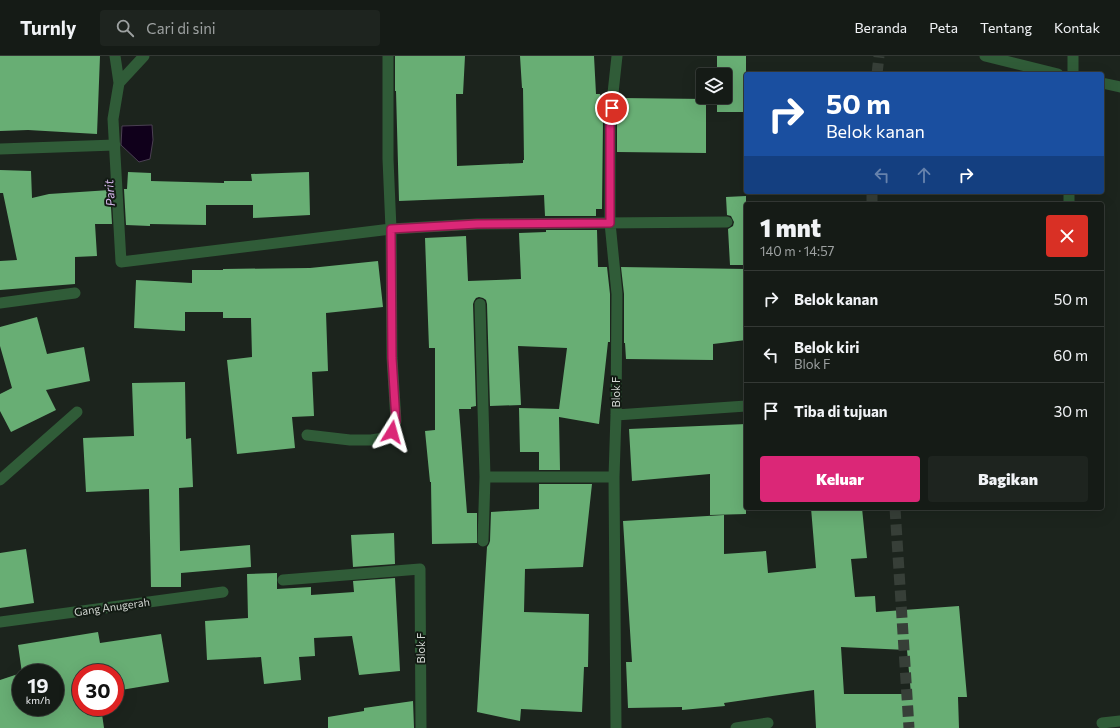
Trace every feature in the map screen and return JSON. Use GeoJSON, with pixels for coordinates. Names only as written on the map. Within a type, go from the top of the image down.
{"type":"FeatureCollection","features":[{"type":"Feature","properties":{"kind":"street"},"geometry":{"type":"LineString","coordinates":[[115,56],[119,83],[113,119],[121,262],[391,229],[477,224],[727,222]]}},
{"type":"Feature","properties":{"kind":"street"},"geometry":{"type":"LineString","coordinates":[[119,83],[144,56]]}},
{"type":"Feature","properties":{"kind":"street"},"geometry":{"type":"LineString","coordinates":[[307,435],[350,440],[371,440],[384,438],[392,432],[396,421],[392,358],[391,229],[388,159],[388,56]]}},
{"type":"Feature","properties":{"kind":"street","name":"Blok F"},"geometry":{"type":"LineString","coordinates":[[616,728],[614,477],[617,294],[610,223],[610,120],[617,56]]}},
{"type":"Feature","properties":{"kind":"street"},"geometry":{"type":"LineString","coordinates":[[985,56],[1050,72]]}},
{"type":"Feature","properties":{"kind":"street"},"geometry":{"type":"LineString","coordinates":[[1073,56],[1073,72]]}},
{"type":"Feature","properties":{"kind":"street"},"geometry":{"type":"LineString","coordinates":[[1104,83],[1120,87]]}},
{"type":"Feature","properties":{"kind":"street"},"geometry":{"type":"LineString","coordinates":[[0,149],[115,145]]}},
{"type":"Feature","properties":{"kind":"street"},"geometry":{"type":"LineString","coordinates":[[0,303],[75,293]]}},
{"type":"Feature","properties":{"kind":"street"},"geometry":{"type":"LineString","coordinates":[[480,304],[485,478],[483,541]]}},
{"type":"Feature","properties":{"kind":"street"},"geometry":{"type":"LineString","coordinates":[[616,415],[744,406]]}},
{"type":"Feature","properties":{"kind":"street"},"geometry":{"type":"LineString","coordinates":[[0,480],[77,412]]}},
{"type":"Feature","properties":{"kind":"street"},"geometry":{"type":"LineString","coordinates":[[485,478],[614,477]]}},
{"type":"Feature","properties":{"kind":"street","name":"Blok F"},"geometry":{"type":"LineString","coordinates":[[283,580],[420,569],[421,728]]}},
{"type":"Feature","properties":{"kind":"street","name":"Gang Anugerah"},"geometry":{"type":"LineString","coordinates":[[0,622],[224,592]]}},
{"type":"Feature","properties":{"kind":"street"},"geometry":{"type":"LineString","coordinates":[[1102,723],[1120,721]]}},
{"type":"Feature","properties":{"kind":"street"},"geometry":{"type":"LineString","coordinates":[[736,728],[768,723]]}},
{"type":"Feature","properties":{"kind":"shaded area"},"geometry":{"type":"Polygon","coordinates":[[[152,125],[153,140],[150,159],[139,162],[121,145],[122,126],[152,125]]]}},
{"type":"Feature","properties":{"kind":"building"},"geometry":{"type":"Polygon","coordinates":[[[0,56],[100,56],[97,134],[28,130],[0,131],[0,56]]]}},
{"type":"Feature","properties":{"kind":"building"},"geometry":{"type":"Polygon","coordinates":[[[395,56],[465,56],[463,94],[456,94],[457,166],[523,163],[523,88],[520,56],[594,56],[596,94],[600,94],[601,98],[605,98],[603,121],[602,209],[596,209],[596,216],[545,216],[544,195],[399,201],[395,56]]]}},
{"type":"Feature","properties":{"kind":"building"},"geometry":{"type":"Polygon","coordinates":[[[717,56],[746,56],[746,72],[744,72],[744,112],[717,112],[717,104],[732,104],[732,68],[717,68],[717,56]]]}},
{"type":"Feature","properties":{"kind":"building"},"geometry":{"type":"Polygon","coordinates":[[[620,98],[696,99],[696,104],[706,104],[706,153],[617,152],[617,121],[620,98]]]}},
{"type":"Feature","properties":{"kind":"building"},"geometry":{"type":"Polygon","coordinates":[[[0,170],[31,171],[32,198],[49,194],[110,190],[112,224],[95,224],[97,256],[75,257],[75,284],[0,290],[0,261],[17,260],[3,193],[0,193],[0,170]]]}},
{"type":"Feature","properties":{"kind":"building"},"geometry":{"type":"Polygon","coordinates":[[[128,172],[151,173],[151,181],[224,183],[224,181],[252,181],[251,174],[309,172],[310,215],[253,218],[253,205],[206,205],[206,225],[126,225],[124,189],[127,189],[128,172]]]}},
{"type":"Feature","properties":{"kind":"building"},"geometry":{"type":"Polygon","coordinates":[[[746,196],[746,202],[744,202],[744,265],[730,265],[728,229],[733,226],[734,222],[731,216],[727,215],[726,197],[746,196]]]}},
{"type":"Feature","properties":{"kind":"building"},"geometry":{"type":"Polygon","coordinates":[[[546,230],[597,230],[598,267],[607,267],[610,294],[610,342],[608,342],[599,424],[559,417],[560,470],[539,470],[539,452],[520,452],[519,408],[559,409],[567,348],[518,346],[521,405],[490,406],[487,304],[486,300],[483,298],[476,298],[473,304],[476,406],[471,407],[471,409],[459,409],[467,513],[477,513],[477,543],[432,544],[431,482],[425,431],[435,430],[435,348],[429,348],[425,238],[466,236],[468,281],[521,279],[519,233],[546,232],[546,230]]]}},
{"type":"Feature","properties":{"kind":"building"},"geometry":{"type":"Polygon","coordinates":[[[378,261],[383,307],[326,313],[328,371],[312,372],[314,416],[292,417],[295,448],[237,454],[227,360],[252,357],[251,318],[223,318],[223,312],[185,312],[185,331],[134,328],[136,280],[192,283],[192,270],[310,268],[378,261]]]}},
{"type":"Feature","properties":{"kind":"building"},"geometry":{"type":"Polygon","coordinates":[[[621,267],[744,269],[744,340],[713,344],[713,360],[626,359],[624,343],[624,294],[621,267]]]}},
{"type":"Feature","properties":{"kind":"building"},"geometry":{"type":"Polygon","coordinates":[[[37,317],[47,354],[84,347],[90,381],[46,390],[56,410],[11,432],[0,411],[0,394],[12,388],[0,346],[0,327],[37,317]]]}},
{"type":"Feature","properties":{"kind":"building"},"geometry":{"type":"Polygon","coordinates":[[[185,382],[186,439],[191,438],[193,487],[179,488],[180,551],[250,545],[251,567],[181,573],[181,587],[151,587],[149,489],[86,492],[83,438],[134,436],[132,383],[185,382]]]}},
{"type":"Feature","properties":{"kind":"building"},"geometry":{"type":"Polygon","coordinates":[[[744,424],[744,510],[746,510],[746,514],[710,515],[710,474],[632,481],[629,429],[744,424]]]}},
{"type":"Feature","properties":{"kind":"building"},"geometry":{"type":"Polygon","coordinates":[[[539,484],[592,484],[583,567],[525,569],[524,612],[589,614],[588,667],[584,667],[582,712],[521,709],[520,721],[477,712],[487,547],[490,541],[491,512],[539,509],[539,484]]]}},
{"type":"Feature","properties":{"kind":"building"},"geometry":{"type":"Polygon","coordinates":[[[811,510],[862,510],[867,558],[851,559],[855,597],[875,596],[876,612],[959,606],[967,697],[958,697],[959,728],[816,728],[814,690],[724,703],[725,706],[682,710],[682,707],[628,708],[626,662],[632,662],[623,521],[724,515],[724,554],[766,551],[768,573],[816,568],[811,510]],[[841,647],[844,694],[911,694],[907,650],[841,647]]]}},
{"type":"Feature","properties":{"kind":"building"},"geometry":{"type":"Polygon","coordinates":[[[394,533],[395,564],[353,567],[351,535],[394,533]]]}},
{"type":"Feature","properties":{"kind":"building"},"geometry":{"type":"Polygon","coordinates":[[[26,549],[34,603],[0,608],[0,553],[26,549]]]}},
{"type":"Feature","properties":{"kind":"building"},"geometry":{"type":"Polygon","coordinates":[[[277,573],[277,589],[311,587],[311,595],[354,592],[353,581],[395,578],[400,671],[359,675],[352,636],[314,638],[315,656],[299,657],[301,680],[264,684],[261,657],[207,660],[205,621],[248,618],[247,574],[277,573]]]}},
{"type":"Feature","properties":{"kind":"building"},"geometry":{"type":"Polygon","coordinates":[[[98,632],[100,643],[161,634],[169,682],[124,690],[124,664],[72,664],[72,716],[102,716],[104,728],[0,728],[0,680],[12,676],[12,716],[64,716],[64,664],[21,664],[18,645],[98,632]]]}},
{"type":"Feature","properties":{"kind":"building"},"geometry":{"type":"Polygon","coordinates":[[[413,701],[414,728],[328,728],[328,717],[364,711],[364,708],[413,701]]]}},
{"type":"Feature","properties":{"kind":"tunnel"},"geometry":{"type":"LineString","coordinates":[[877,72],[879,56]]}},
{"type":"Feature","properties":{"kind":"tunnel"},"geometry":{"type":"LineString","coordinates":[[872,194],[872,202]]}},
{"type":"Feature","properties":{"kind":"tunnel"},"geometry":{"type":"LineString","coordinates":[[895,510],[909,728]]}},
{"type":"Feature","properties":{"kind":"route"},"geometry":{"type":"LineString","coordinates":[[392,432],[396,421],[392,358],[391,229],[477,224],[610,223],[610,120],[612,108]]}},
{"type":"Feature","properties":{"kind":"water label","name":"Parit"},"geometry":{"type":"Point","coordinates":[110,193]}}]}
